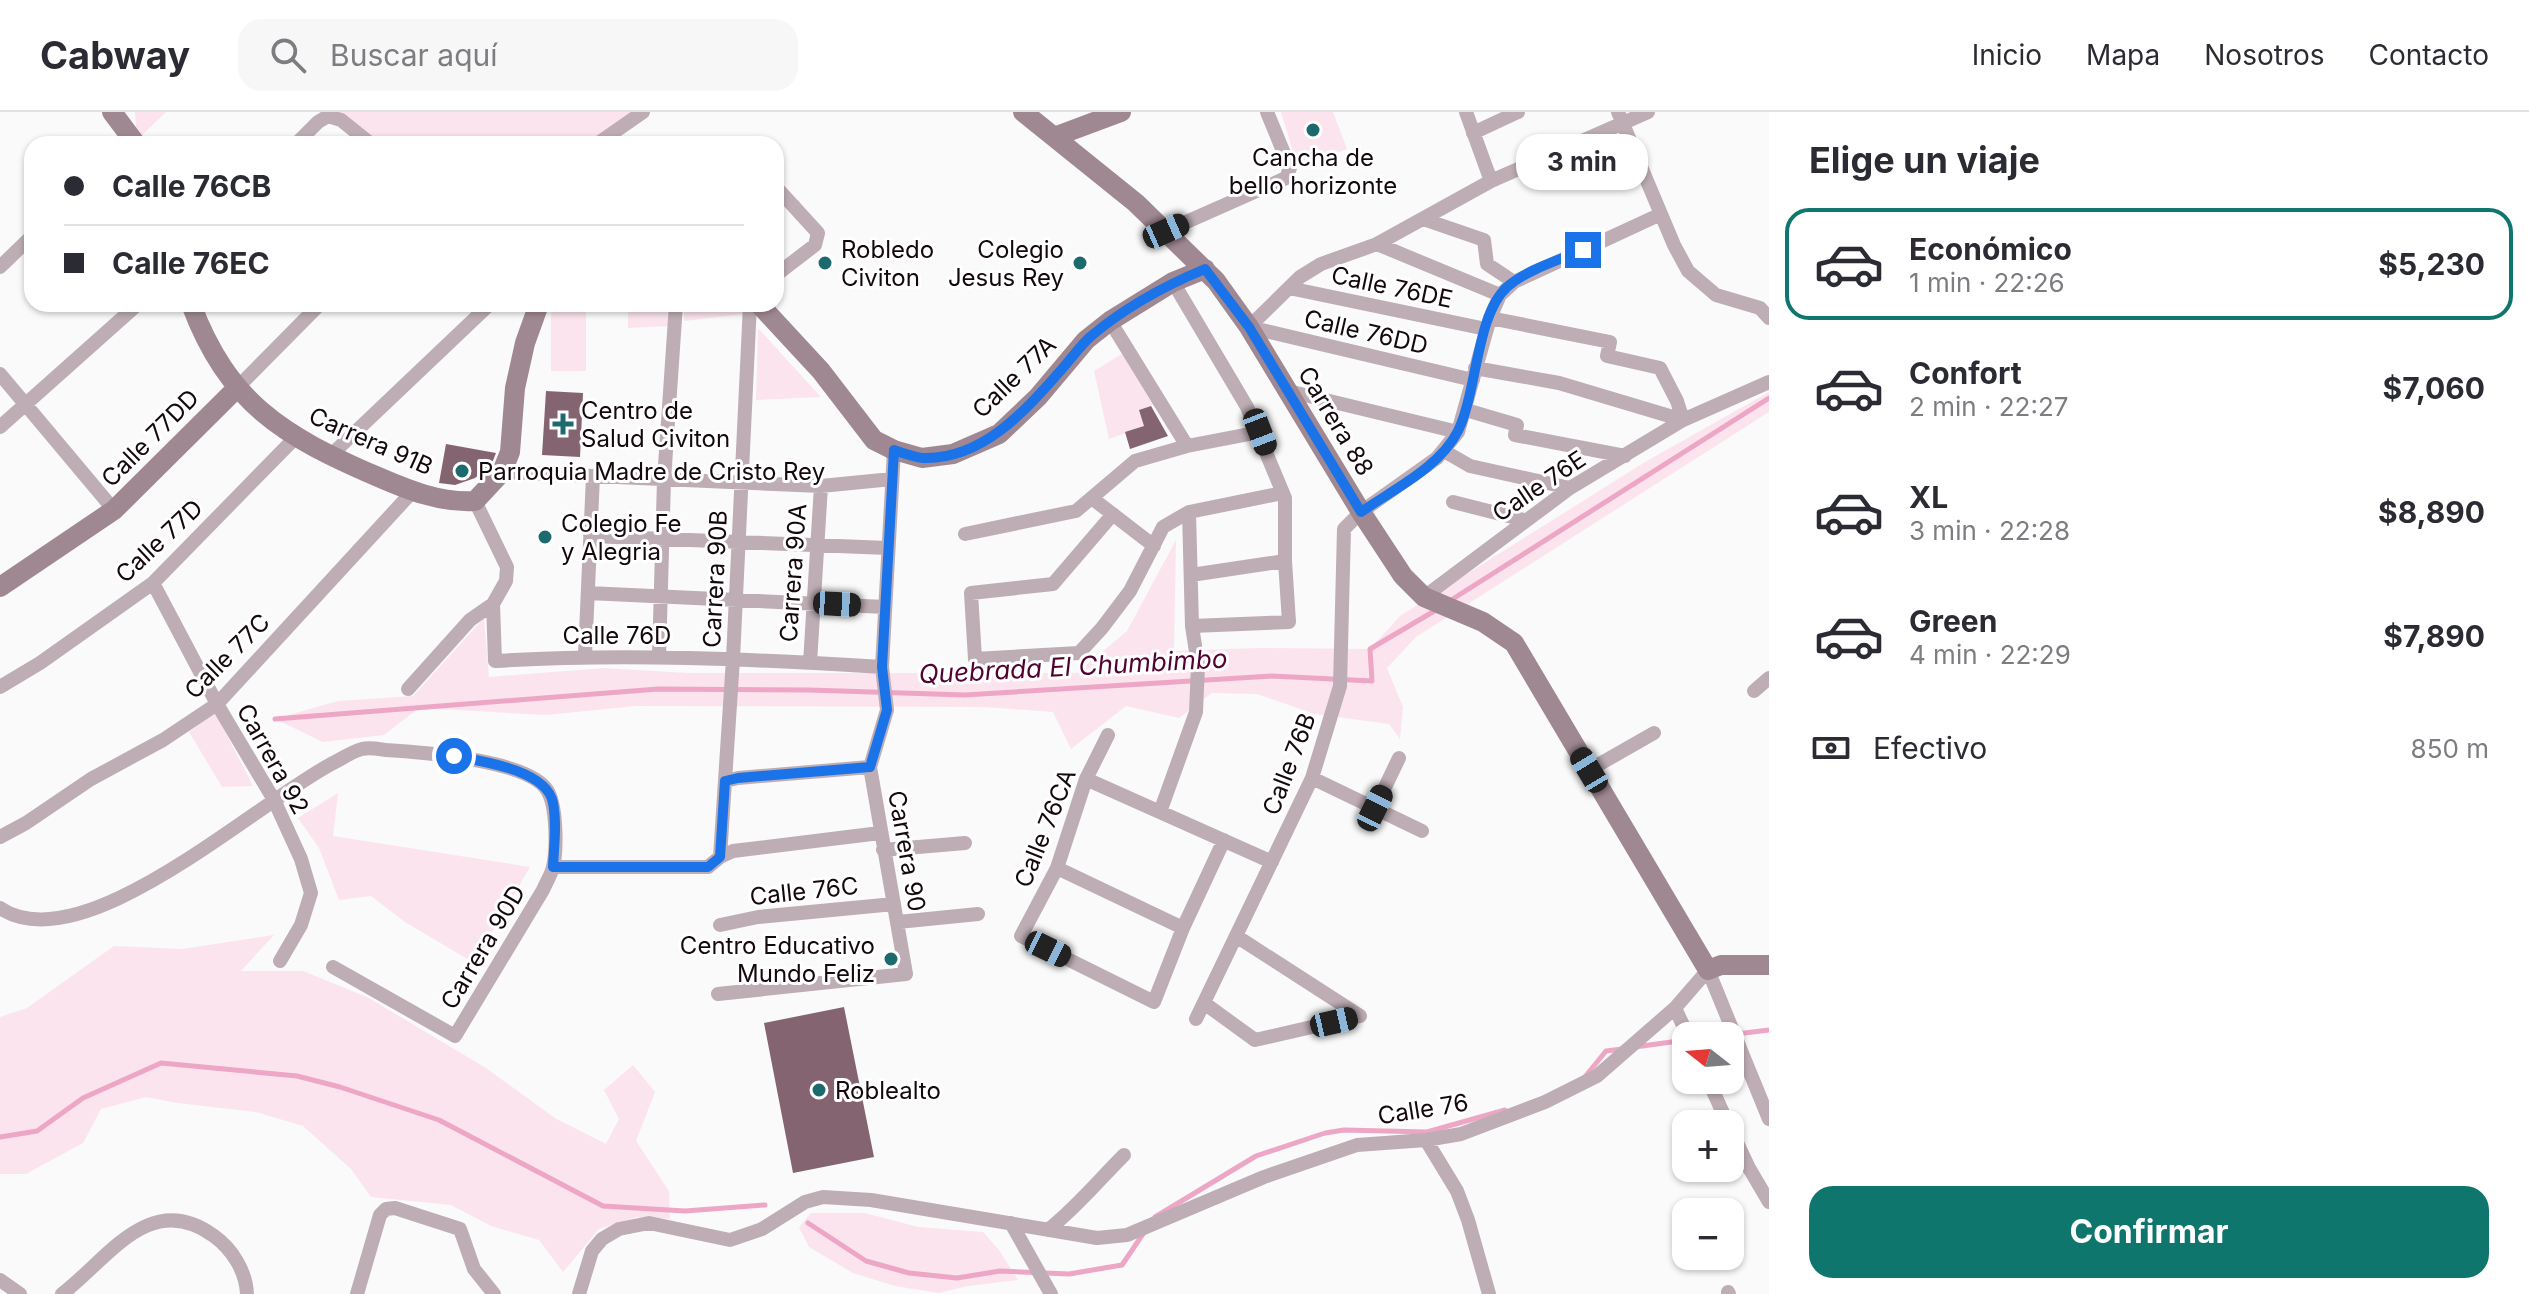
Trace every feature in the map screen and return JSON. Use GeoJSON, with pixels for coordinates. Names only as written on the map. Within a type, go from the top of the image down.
{"type":"FeatureCollection","features":[{"type":"Feature","properties":{"kind":"street"},"geometry":{"type":"LineString","coordinates":[[112,112],[128,136]]}},
{"type":"Feature","properties":{"kind":"street"},"geometry":{"type":"LineString","coordinates":[[129,112],[131,136]]}},
{"type":"Feature","properties":{"kind":"street"},"geometry":{"type":"LineString","coordinates":[[623,136],[643,112]]}},
{"type":"Feature","properties":{"kind":"street","name":"Carrera 88"},"geometry":{"type":"LineString","coordinates":[[1023,112],[1166,231],[1205,269],[1249,327],[1403,576],[1438,603],[1483,622],[1514,643],[1708,970]]}},
{"type":"Feature","properties":{"kind":"street"},"geometry":{"type":"LineString","coordinates":[[1054,137],[1121,112]]}},
{"type":"Feature","properties":{"kind":"street"},"geometry":{"type":"LineString","coordinates":[[1166,231],[1286,178],[1290,168],[1267,112]]}},
{"type":"Feature","properties":{"kind":"street"},"geometry":{"type":"LineString","coordinates":[[1466,112],[1491,181]]}},
{"type":"Feature","properties":{"kind":"street"},"geometry":{"type":"LineString","coordinates":[[1473,133],[1518,112]]}},
{"type":"Feature","properties":{"kind":"street"},"geometry":{"type":"LineString","coordinates":[[1249,327],[1300,277],[1321,264],[1377,244],[1491,181],[1620,117],[1647,112]]}},
{"type":"Feature","properties":{"kind":"street"},"geometry":{"type":"LineString","coordinates":[[304,136],[328,116],[341,120],[361,136]]}},
{"type":"Feature","properties":{"kind":"street"},"geometry":{"type":"LineString","coordinates":[[1620,117],[1688,271],[1705,288],[1727,300],[1766,310]]}},
{"type":"Feature","properties":{"kind":"street"},"geometry":{"type":"LineString","coordinates":[[784,196],[818,233],[815,245],[784,269]]}},
{"type":"Feature","properties":{"kind":"street"},"geometry":{"type":"LineString","coordinates":[[1361,512],[1423,470],[1444,451],[1458,432],[1488,323],[1500,295],[1514,282],[1661,214]]}},
{"type":"Feature","properties":{"kind":"street"},"geometry":{"type":"LineString","coordinates":[[1423,219],[1484,240],[1487,264],[1514,282]]}},
{"type":"Feature","properties":{"kind":"street"},"geometry":{"type":"LineString","coordinates":[[0,267],[24,244]]}},
{"type":"Feature","properties":{"kind":"street"},"geometry":{"type":"LineString","coordinates":[[1377,244],[1500,295]]}},
{"type":"Feature","properties":{"kind":"street","name":"Calle 77A"},"geometry":{"type":"LineString","coordinates":[[766,312],[821,371],[874,440],[922,458],[953,454],[999,434],[1038,397],[1086,340],[1110,321],[1173,282],[1205,269]]}},
{"type":"Feature","properties":{"kind":"street"},"geometry":{"type":"LineString","coordinates":[[1173,282],[1260,432],[1285,498],[1289,622],[1192,626]]}},
{"type":"Feature","properties":{"kind":"street","name":"Calle 76DE"},"geometry":{"type":"LineString","coordinates":[[1289,288],[1397,311],[1488,323]]}},
{"type":"Feature","properties":{"kind":"street"},"geometry":{"type":"LineString","coordinates":[[0,427],[129,312]]}},
{"type":"Feature","properties":{"kind":"street","name":"Carrera 91B"},"geometry":{"type":"LineString","coordinates":[[194,312],[200,328],[237,388],[264,416],[295,438],[413,491],[454,502],[475,501]]}},
{"type":"Feature","properties":{"kind":"street","name":"Calle 77DD"},"geometry":{"type":"LineString","coordinates":[[0,587],[114,510],[312,312]]}},
{"type":"Feature","properties":{"kind":"street"},"geometry":{"type":"LineString","coordinates":[[330,456],[482,312]]}},
{"type":"Feature","properties":{"kind":"street"},"geometry":{"type":"LineString","coordinates":[[408,689],[470,620],[493,604],[506,581],[507,567],[475,501],[502,472],[510,452],[519,373],[537,312]]}},
{"type":"Feature","properties":{"kind":"street"},"geometry":{"type":"LineString","coordinates":[[659,657],[664,480],[675,312]]}},
{"type":"Feature","properties":{"kind":"street","name":"Carrera 90B"},"geometry":{"type":"LineString","coordinates":[[720,857],[750,312]]}},
{"type":"Feature","properties":{"kind":"street"},"geometry":{"type":"LineString","coordinates":[[1110,321],[1187,446]]}},
{"type":"Feature","properties":{"kind":"street"},"geometry":{"type":"LineString","coordinates":[[1488,323],[1610,342],[1607,356],[1660,368],[1683,420]]}},
{"type":"Feature","properties":{"kind":"street","name":"Calle 76DD"},"geometry":{"type":"LineString","coordinates":[[1249,327],[1474,374],[1559,383],[1683,420]]}},
{"type":"Feature","properties":{"kind":"street"},"geometry":{"type":"LineString","coordinates":[[0,374],[114,510]]}},
{"type":"Feature","properties":{"kind":"street","name":"Calle 76E"},"geometry":{"type":"LineString","coordinates":[[1438,603],[1524,520],[1570,488],[1683,420],[1769,382]]}},
{"type":"Feature","properties":{"kind":"street"},"geometry":{"type":"LineString","coordinates":[[1288,391],[1458,432]]}},
{"type":"Feature","properties":{"kind":"street"},"geometry":{"type":"LineString","coordinates":[[1466,410],[1517,425],[1515,435],[1625,456]]}},
{"type":"Feature","properties":{"kind":"street"},"geometry":{"type":"LineString","coordinates":[[965,534],[1076,511],[1135,461],[1187,446],[1260,432]]}},
{"type":"Feature","properties":{"kind":"street","name":"Calle 77D"},"geometry":{"type":"LineString","coordinates":[[0,687],[40,663],[153,583],[295,438]]}},
{"type":"Feature","properties":{"kind":"street","name":"Carrera 90"},"geometry":{"type":"LineString","coordinates":[[718,994],[906,974],[870,767],[887,710],[882,667],[894,450]]}},
{"type":"Feature","properties":{"kind":"street"},"geometry":{"type":"LineString","coordinates":[[1444,451],[1470,466],[1570,488]]}},
{"type":"Feature","properties":{"kind":"street"},"geometry":{"type":"LineString","coordinates":[[502,472],[821,486],[892,479]]}},
{"type":"Feature","properties":{"kind":"street"},"geometry":{"type":"LineString","coordinates":[[585,655],[593,476]]}},
{"type":"Feature","properties":{"kind":"street","name":"Carrera 90A"},"geometry":{"type":"LineString","coordinates":[[810,663],[821,486]]}},
{"type":"Feature","properties":{"kind":"street","name":"Calle 77C"},"geometry":{"type":"LineString","coordinates":[[0,837],[91,779],[163,740],[217,704],[413,491]]}},
{"type":"Feature","properties":{"kind":"street"},"geometry":{"type":"LineString","coordinates":[[1113,514],[1053,584],[971,593],[975,659],[1079,653],[1130,591],[1163,527],[1189,512],[1283,493]]}},
{"type":"Feature","properties":{"kind":"street"},"geometry":{"type":"LineString","coordinates":[[1093,499],[1154,546]]}},
{"type":"Feature","properties":{"kind":"street"},"geometry":{"type":"LineString","coordinates":[[1453,502],[1524,520]]}},
{"type":"Feature","properties":{"kind":"street"},"geometry":{"type":"LineString","coordinates":[[1160,812],[1196,712],[1198,665],[1192,626],[1189,512]]}},
{"type":"Feature","properties":{"kind":"street","name":"Calle 76B"},"geometry":{"type":"LineString","coordinates":[[1196,1019],[1312,778],[1340,686],[1344,529],[1361,512]]}},
{"type":"Feature","properties":{"kind":"street"},"geometry":{"type":"LineString","coordinates":[[591,536],[888,548]]}},
{"type":"Feature","properties":{"kind":"street"},"geometry":{"type":"LineString","coordinates":[[1191,575],[1285,561]]}},
{"type":"Feature","properties":{"kind":"street","name":"Carrera 92"},"geometry":{"type":"LineString","coordinates":[[153,583],[217,704],[274,800],[301,859],[311,893],[301,925],[280,961]]}},
{"type":"Feature","properties":{"kind":"street"},"geometry":{"type":"LineString","coordinates":[[588,593],[885,607]]}},
{"type":"Feature","properties":{"kind":"street","name":"Calle 76D"},"geometry":{"type":"LineString","coordinates":[[493,604],[495,661],[585,655],[882,667]]}},
{"type":"Feature","properties":{"kind":"street"},"geometry":{"type":"LineString","coordinates":[[1754,691],[1769,678]]}},
{"type":"Feature","properties":{"kind":"street"},"geometry":{"type":"LineString","coordinates":[[1589,770],[1654,733]]}},
{"type":"Feature","properties":{"kind":"street","name":"Calle 76CA"},"geometry":{"type":"LineString","coordinates":[[1108,735],[1086,779],[1057,868],[1021,936],[1154,1002],[1183,928]]}},
{"type":"Feature","properties":{"kind":"street","name":"Carrera 90D"},"geometry":{"type":"LineString","coordinates":[[274,800],[308,776],[363,749],[428,752],[480,761],[531,777],[546,787],[553,800],[553,867],[543,890],[455,1036],[333,967]]}},
{"type":"Feature","properties":{"kind":"street"},"geometry":{"type":"LineString","coordinates":[[1375,808],[1399,758]]}},
{"type":"Feature","properties":{"kind":"street"},"geometry":{"type":"LineString","coordinates":[[725,781],[870,767]]}},
{"type":"Feature","properties":{"kind":"street"},"geometry":{"type":"LineString","coordinates":[[1312,778],[1422,831]]}},
{"type":"Feature","properties":{"kind":"street"},"geometry":{"type":"LineString","coordinates":[[1086,779],[1272,862]]}},
{"type":"Feature","properties":{"kind":"street"},"geometry":{"type":"LineString","coordinates":[[2,909],[25,920],[52,920],[91,911],[160,875],[274,800]]}},
{"type":"Feature","properties":{"kind":"street"},"geometry":{"type":"LineString","coordinates":[[553,867],[708,867],[733,851],[880,833]]}},
{"type":"Feature","properties":{"kind":"street"},"geometry":{"type":"LineString","coordinates":[[1057,868],[1183,928],[1224,840]]}},
{"type":"Feature","properties":{"kind":"street"},"geometry":{"type":"LineString","coordinates":[[883,850],[965,843]]}},
{"type":"Feature","properties":{"kind":"street","name":"Calle 76C"},"geometry":{"type":"LineString","coordinates":[[720,925],[758,917],[894,904]]}},
{"type":"Feature","properties":{"kind":"street"},"geometry":{"type":"LineString","coordinates":[[898,922],[978,914]]}},
{"type":"Feature","properties":{"kind":"street"},"geometry":{"type":"LineString","coordinates":[[1204,1003],[1255,1040],[1360,1016],[1236,936]]}},
{"type":"Feature","properties":{"kind":"street"},"geometry":{"type":"LineString","coordinates":[[1769,965],[1721,965],[1708,970],[1769,1119]]}},
{"type":"Feature","properties":{"kind":"street","name":"Calle 76"},"geometry":{"type":"LineString","coordinates":[[579,1294],[592,1251],[611,1233],[649,1223],[730,1240],[744,1238],[805,1202],[823,1197],[871,1200],[1097,1238],[1127,1235],[1264,1177],[1357,1145],[1426,1140],[1477,1129],[1573,1089],[1597,1076],[1675,1008],[1708,970]]}},
{"type":"Feature","properties":{"kind":"street"},"geometry":{"type":"LineString","coordinates":[[1675,1008],[1682,1022]]}},
{"type":"Feature","properties":{"kind":"street"},"geometry":{"type":"LineString","coordinates":[[1426,1140],[1457,1191],[1489,1294]]}},
{"type":"Feature","properties":{"kind":"street"},"geometry":{"type":"LineString","coordinates":[[1048,1230],[1078,1206],[1124,1155]]}},
{"type":"Feature","properties":{"kind":"street"},"geometry":{"type":"LineString","coordinates":[[1744,1158],[1769,1202]]}},
{"type":"Feature","properties":{"kind":"street"},"geometry":{"type":"LineString","coordinates":[[357,1294],[378,1219],[383,1212],[395,1208],[460,1229],[474,1269],[494,1294]]}},
{"type":"Feature","properties":{"kind":"street"},"geometry":{"type":"LineString","coordinates":[[62,1294],[124,1239],[150,1223],[163,1220],[206,1229],[220,1240],[243,1273],[247,1294]]}},
{"type":"Feature","properties":{"kind":"street"},"geometry":{"type":"LineString","coordinates":[[1011,1223],[1051,1294]]}},
{"type":"Feature","properties":{"kind":"street"},"geometry":{"type":"LineString","coordinates":[[0,1280],[20,1294]]}},
{"type":"Feature","properties":{"kind":"shaded area"},"geometry":{"type":"Polygon","coordinates":[[[135,112],[166,112],[141,136],[137,136],[135,112]]]}},
{"type":"Feature","properties":{"kind":"shaded area"},"geometry":{"type":"Polygon","coordinates":[[[340,112],[640,112],[596,136],[370,136],[340,112]]]}},
{"type":"Feature","properties":{"kind":"shaded area","name":"Cancha de bello horizonte"},"geometry":{"type":"Polygon","coordinates":[[[1281,112],[1333,112],[1347,149],[1298,168],[1281,112]]]}},
{"type":"Feature","properties":{"kind":"shaded area"},"geometry":{"type":"Polygon","coordinates":[[[551,312],[586,312],[586,371],[551,371],[551,312]]]}},
{"type":"Feature","properties":{"kind":"shaded area"},"geometry":{"type":"Polygon","coordinates":[[[628,312],[669,312],[669,326],[628,328],[628,312]]]}},
{"type":"Feature","properties":{"kind":"shaded area"},"geometry":{"type":"Polygon","coordinates":[[[684,312],[744,314],[684,321],[684,312]]]}},
{"type":"Feature","properties":{"kind":"shaded area"},"geometry":{"type":"Polygon","coordinates":[[[758,328],[821,397],[756,400],[758,328]]]}},
{"type":"Feature","properties":{"kind":"shaded area"},"geometry":{"type":"Polygon","coordinates":[[[1125,352],[1158,403],[1140,410],[1145,426],[1109,439],[1094,371],[1125,352]]]}},
{"type":"Feature","properties":{"kind":"shaded area"},"geometry":{"type":"Polygon","coordinates":[[[1769,392],[1769,412],[1416,637],[1387,668],[1403,707],[1400,739],[1389,724],[1315,714],[1257,694],[1212,693],[1179,718],[1126,706],[1071,749],[1053,712],[985,707],[636,706],[546,715],[419,708],[384,735],[323,742],[275,719],[338,701],[413,696],[484,618],[489,677],[604,668],[688,673],[1077,673],[1127,631],[1176,540],[1174,651],[1370,649],[1400,616],[1645,462],[1769,392]]]}},
{"type":"Feature","properties":{"kind":"shaded area"},"geometry":{"type":"Polygon","coordinates":[[[215,712],[253,786],[222,787],[189,732],[215,712]]]}},
{"type":"Feature","properties":{"kind":"shaded area"},"geometry":{"type":"Polygon","coordinates":[[[338,793],[333,836],[530,867],[474,963],[405,922],[371,896],[339,900],[319,848],[298,818],[338,793]]]}},
{"type":"Feature","properties":{"kind":"shaded area"},"geometry":{"type":"Polygon","coordinates":[[[274,935],[241,971],[303,971],[367,997],[486,1068],[555,1118],[606,1144],[619,1119],[604,1090],[633,1065],[655,1092],[636,1141],[669,1191],[670,1219],[637,1217],[599,1229],[563,1272],[539,1240],[491,1226],[451,1205],[371,1197],[351,1169],[303,1126],[256,1112],[146,1097],[101,1109],[83,1143],[26,1174],[0,1174],[0,1017],[27,1008],[114,946],[182,949],[274,935]]]}},
{"type":"Feature","properties":{"kind":"shaded area"},"geometry":{"type":"Polygon","coordinates":[[[811,1213],[865,1213],[918,1227],[983,1232],[1018,1280],[939,1293],[895,1286],[853,1273],[809,1247],[799,1227],[811,1213]]]}},
{"type":"Feature","properties":{"kind":"building","name":"Centro de Salud Civiton"},"geometry":{"type":"Polygon","coordinates":[[[546,391],[583,393],[580,457],[542,455],[546,391]]]}},
{"type":"Feature","properties":{"kind":"building"},"geometry":{"type":"Polygon","coordinates":[[[1151,406],[1168,436],[1130,449],[1125,432],[1144,426],[1139,410],[1151,406]]]}},
{"type":"Feature","properties":{"kind":"building","name":"Parroquia Madre de Cristo Rey"},"geometry":{"type":"Polygon","coordinates":[[[446,444],[496,453],[492,463],[475,478],[455,485],[439,483],[446,444]]]}},
{"type":"Feature","properties":{"kind":"building","name":"Roblealto"},"geometry":{"type":"Polygon","coordinates":[[[844,1007],[874,1157],[793,1173],[764,1023],[844,1007]]]}},
{"type":"Feature","properties":{"kind":"waterway","name":"Quebrada El Chumbimbo"},"geometry":{"type":"LineString","coordinates":[[1448,602],[1769,398]]}},
{"type":"Feature","properties":{"kind":"waterway","name":"Quebrada El Chumbimbo"},"geometry":{"type":"LineString","coordinates":[[275,719],[658,689],[965,695],[1272,676],[1372,681],[1370,649],[1436,610]]}},
{"type":"Feature","properties":{"kind":"waterway"},"geometry":{"type":"LineString","coordinates":[[1744,1033],[1769,1030]]}},
{"type":"Feature","properties":{"kind":"waterway"},"geometry":{"type":"LineString","coordinates":[[1635,1047],[1672,1042]]}},
{"type":"Feature","properties":{"kind":"waterway"},"geometry":{"type":"LineString","coordinates":[[1584,1078],[1606,1051],[1622,1049]]}},
{"type":"Feature","properties":{"kind":"waterway"},"geometry":{"type":"LineString","coordinates":[[0,1137],[37,1131],[83,1098],[161,1063],[297,1076],[340,1087],[439,1120],[603,1206],[685,1211],[765,1205]]}},
{"type":"Feature","properties":{"kind":"waterway"},"geometry":{"type":"LineString","coordinates":[[1155,1217],[1256,1156],[1325,1133],[1344,1130],[1427,1132],[1505,1110]]}},
{"type":"Feature","properties":{"kind":"waterway"},"geometry":{"type":"LineString","coordinates":[[808,1223],[866,1261],[909,1273],[957,1278],[1000,1271],[1069,1274],[1122,1265],[1145,1231]]}},
{"type":"Feature","properties":{"kind":"place","name":"Cancha de bello horizonte"},"geometry":{"type":"Point","coordinates":[1313,130]}},
{"type":"Feature","properties":{"kind":"place","name":"Robledo Civiton"},"geometry":{"type":"Point","coordinates":[825,263]}},
{"type":"Feature","properties":{"kind":"place","name":"Colegio Jesus Rey"},"geometry":{"type":"Point","coordinates":[1080,263]}},
{"type":"Feature","properties":{"kind":"place","name":"Centro de Salud Civiton"},"geometry":{"type":"Point","coordinates":[563,424]}},
{"type":"Feature","properties":{"kind":"place","name":"Parroquia Madre de Cristo Rey"},"geometry":{"type":"Point","coordinates":[462,471]}},
{"type":"Feature","properties":{"kind":"place","name":"Colegio Fe y Alegria"},"geometry":{"type":"Point","coordinates":[545,537]}},
{"type":"Feature","properties":{"kind":"place","name":"Centro Educativo Mundo Feliz"},"geometry":{"type":"Point","coordinates":[891,959]}},
{"type":"Feature","properties":{"kind":"place","name":"Roblealto"},"geometry":{"type":"Point","coordinates":[819,1090]}},
{"type":"Feature","properties":{"kind":"route"},"geometry":{"type":"LineString","coordinates":[[454,756],[513,770],[546,787],[553,800],[553,867],[708,867],[720,857],[725,781],[870,767],[887,710],[882,667],[894,450],[922,458],[953,454],[999,434],[1038,397],[1086,340],[1110,321],[1173,282],[1205,269],[1249,327],[1361,512],[1423,470],[1458,432],[1486,329],[1500,295],[1514,282],[1583,250]]}}]}
